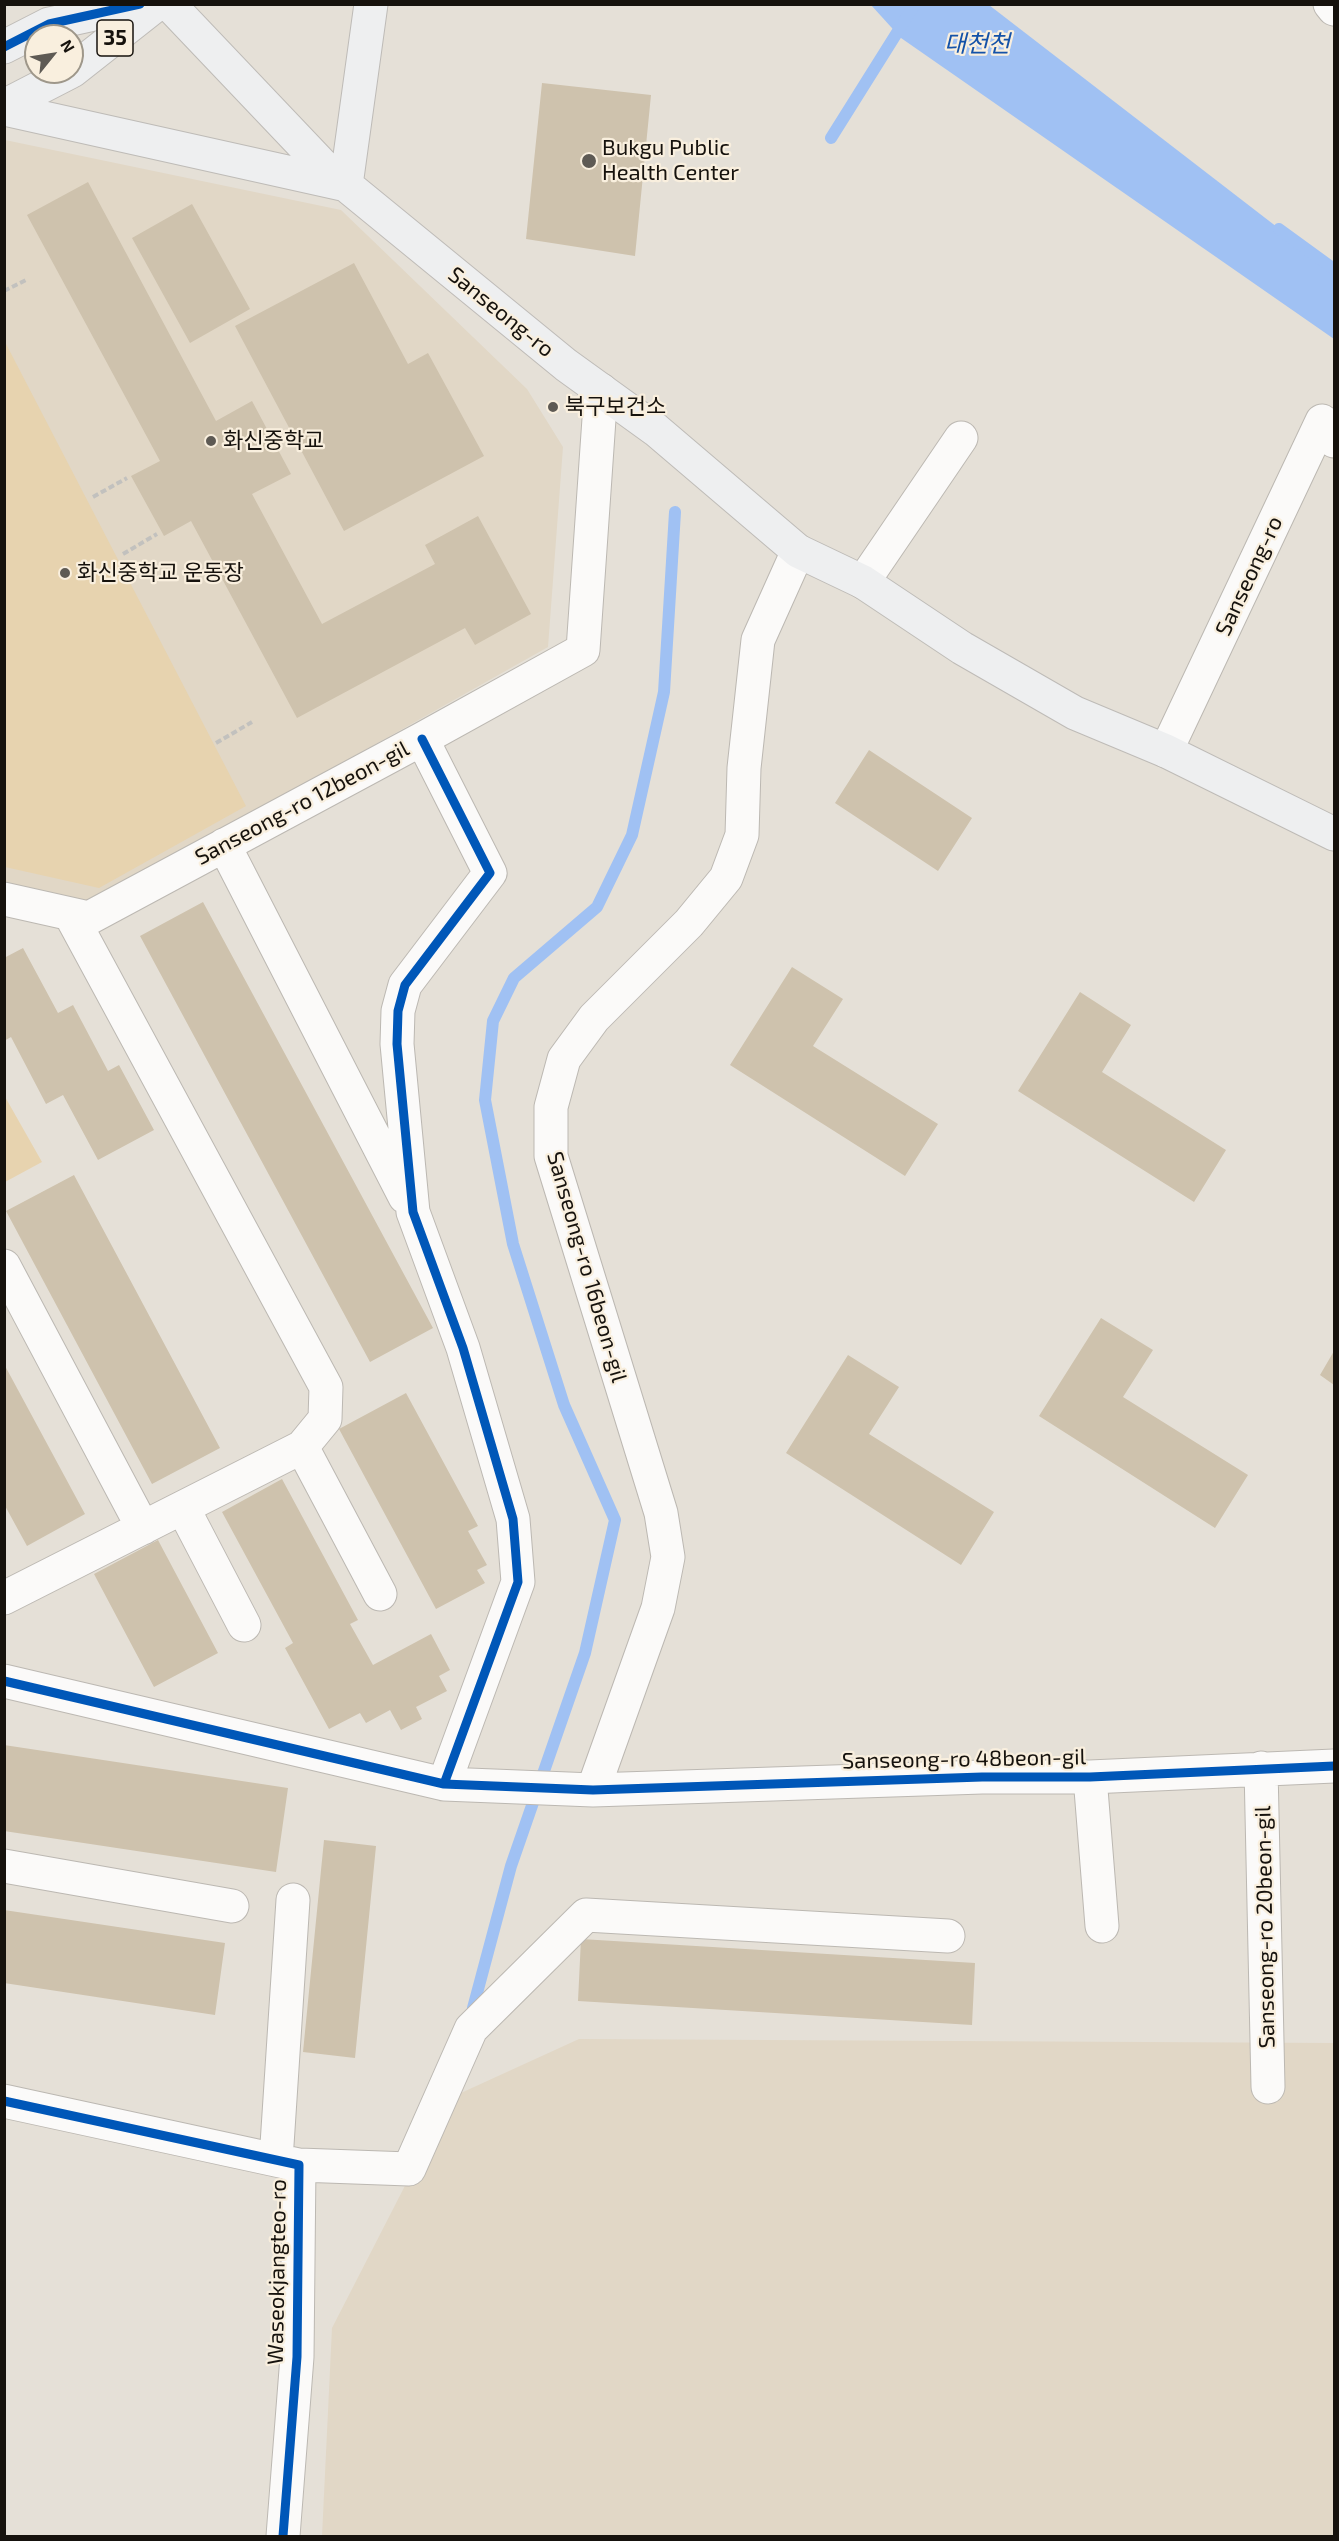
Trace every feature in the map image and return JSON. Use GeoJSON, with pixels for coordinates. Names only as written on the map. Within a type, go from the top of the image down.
{"type":"FeatureCollection","features":[{"type":"Feature","properties":{"kind":"main road","name":"35"},"geometry":{"type":"LineString","coordinates":[[4,47],[49,24],[140,4]]}},
{"type":"Feature","properties":{"kind":"main road","name":"35"},"geometry":{"type":"LineString","coordinates":[[84,61],[158,4]]}},
{"type":"Feature","properties":{"kind":"main road","name":"Sanseong-ro"},"geometry":{"type":"LineString","coordinates":[[169,4],[324,166],[566,365],[656,430],[798,551],[863,582],[962,648],[1075,713],[1166,751],[1335,834]]}},
{"type":"Feature","properties":{"kind":"main road"},"geometry":{"type":"LineString","coordinates":[[4,107],[346,185],[371,4]]}},
{"type":"Feature","properties":{"kind":"main road","name":"35"},"geometry":{"type":"LineString","coordinates":[[4,107],[47,84]]}},
{"type":"Feature","properties":{"kind":"street"},"geometry":{"type":"LineString","coordinates":[[1330,4],[1335,9]]}},
{"type":"Feature","properties":{"kind":"street","name":"Sanseong-ro 12beon-gil"},"geometry":{"type":"LineString","coordinates":[[4,899],[89,918],[583,650],[601,390]]}},
{"type":"Feature","properties":{"kind":"street","name":"Sanseong-ro"},"geometry":{"type":"LineString","coordinates":[[1166,751],[1322,421],[1335,441]]}},
{"type":"Feature","properties":{"kind":"street"},"geometry":{"type":"LineString","coordinates":[[863,582],[961,438]]}},
{"type":"Feature","properties":{"kind":"street","name":"Sanseong-ro 16beon-gil"},"geometry":{"type":"LineString","coordinates":[[593,1790],[658,1608],[669,1557],[661,1513],[550,1156],[551,1107],[564,1059],[594,1018],[688,923],[726,878],[742,835],[744,768],[758,640],[798,551]]}},
{"type":"Feature","properties":{"kind":"street"},"geometry":{"type":"LineString","coordinates":[[413,1212],[397,1044],[398,1011],[405,985],[490,873],[422,739]]}},
{"type":"Feature","properties":{"kind":"street"},"geometry":{"type":"LineString","coordinates":[[224,845],[413,1212],[463,1348],[513,1519],[518,1582],[444,1784]]}},
{"type":"Feature","properties":{"kind":"street"},"geometry":{"type":"LineString","coordinates":[[8,1588],[143,1528],[302,1447],[325,1419],[326,1387],[70,914]]}},
{"type":"Feature","properties":{"kind":"street"},"geometry":{"type":"LineString","coordinates":[[4,1266],[143,1528]]}},
{"type":"Feature","properties":{"kind":"street"},"geometry":{"type":"LineString","coordinates":[[302,1447],[380,1594]]}},
{"type":"Feature","properties":{"kind":"street"},"geometry":{"type":"LineString","coordinates":[[183,1508],[244,1625]]}},
{"type":"Feature","properties":{"kind":"street","name":"Sanseong-ro 48beon-gil"},"geometry":{"type":"LineString","coordinates":[[4,1681],[444,1784],[593,1790],[970,1777],[1090,1777],[1335,1766]]}},
{"type":"Feature","properties":{"kind":"street","name":"Sanseong-ro 20beon-gil"},"geometry":{"type":"LineString","coordinates":[[1261,1768],[1268,2087]]}},
{"type":"Feature","properties":{"kind":"street"},"geometry":{"type":"LineString","coordinates":[[1090,1777],[1102,1926]]}},
{"type":"Feature","properties":{"kind":"street"},"geometry":{"type":"LineString","coordinates":[[4,1866],[232,1906]]}},
{"type":"Feature","properties":{"kind":"street"},"geometry":{"type":"LineString","coordinates":[[293,1900],[287,2162],[409,2169],[471,2029],[586,1915],[948,1936]]}},
{"type":"Feature","properties":{"kind":"street","name":"Waseokjangteo-ro"},"geometry":{"type":"LineString","coordinates":[[4,2101],[287,2162],[297,2357],[283,2536]]}},
{"type":"Feature","properties":{"kind":"path"},"geometry":{"type":"LineString","coordinates":[[4,291],[26,280]]}},
{"type":"Feature","properties":{"kind":"path"},"geometry":{"type":"LineString","coordinates":[[93,497],[127,478]]}},
{"type":"Feature","properties":{"kind":"path"},"geometry":{"type":"LineString","coordinates":[[123,554],[157,534]]}},
{"type":"Feature","properties":{"kind":"path"},"geometry":{"type":"LineString","coordinates":[[216,743],[252,722]]}},
{"type":"Feature","properties":{"kind":"shaded area"},"geometry":{"type":"Polygon","coordinates":[[[5,140],[341,210],[527,389],[563,447],[548,647],[92,904],[5,885],[5,140]]]}},
{"type":"Feature","properties":{"kind":"shaded area","name":"화신중학교 운동장"},"geometry":{"type":"Polygon","coordinates":[[[4,340],[246,806],[99,888],[5,867],[4,340]]]}},
{"type":"Feature","properties":{"kind":"shaded area"},"geometry":{"type":"Polygon","coordinates":[[[4,1095],[42,1162],[5,1182],[4,1182],[4,1095]]]}},
{"type":"Feature","properties":{"kind":"shaded area"},"geometry":{"type":"Polygon","coordinates":[[[579,2039],[1334,2043],[1334,2536],[322,2536],[332,2328],[450,2098],[579,2039]]]}},
{"type":"Feature","properties":{"kind":"water","name":"대천천"},"geometry":{"type":"Polygon","coordinates":[[[871,5],[989,5],[1334,271],[1334,339],[901,38],[871,5]]]}},
{"type":"Feature","properties":{"kind":"building"},"geometry":{"type":"Polygon","coordinates":[[[542,83],[651,95],[635,256],[526,239],[542,83]]]}},
{"type":"Feature","properties":{"kind":"building","name":"화신중학교"},"geometry":{"type":"Polygon","coordinates":[[[88,182],[216,421],[252,401],[291,474],[252,494],[322,624],[435,564],[425,545],[478,516],[531,614],[475,645],[465,628],[297,718],[191,521],[164,536],[131,476],[160,461],[27,215],[88,182]]]}},
{"type":"Feature","properties":{"kind":"building"},"geometry":{"type":"Polygon","coordinates":[[[192,204],[250,309],[190,343],[132,238],[192,204]]]}},
{"type":"Feature","properties":{"kind":"building"},"geometry":{"type":"Polygon","coordinates":[[[354,263],[408,364],[428,353],[484,456],[344,531],[235,326],[354,263]]]}},
{"type":"Feature","properties":{"kind":"building"},"geometry":{"type":"Polygon","coordinates":[[[869,750],[972,818],[938,871],[835,803],[869,750]]]}},
{"type":"Feature","properties":{"kind":"building"},"geometry":{"type":"Polygon","coordinates":[[[203,902],[433,1328],[370,1362],[140,936],[203,902]]]}},
{"type":"Feature","properties":{"kind":"building"},"geometry":{"type":"Polygon","coordinates":[[[23,948],[58,1013],[73,1005],[108,1071],[119,1065],[154,1130],[98,1160],[63,1095],[46,1104],[11,1037],[4,1041],[4,958],[23,948]]]}},
{"type":"Feature","properties":{"kind":"building"},"geometry":{"type":"Polygon","coordinates":[[[792,967],[843,999],[813,1046],[938,1124],[905,1176],[730,1065],[792,967]]]}},
{"type":"Feature","properties":{"kind":"building"},"geometry":{"type":"Polygon","coordinates":[[[1080,992],[1131,1025],[1102,1072],[1226,1150],[1194,1202],[1018,1091],[1080,992]]]}},
{"type":"Feature","properties":{"kind":"building"},"geometry":{"type":"Polygon","coordinates":[[[74,1175],[220,1448],[152,1484],[6,1211],[74,1175]]]}},
{"type":"Feature","properties":{"kind":"building"},"geometry":{"type":"Polygon","coordinates":[[[1101,1318],[1153,1350],[1123,1397],[1248,1475],[1215,1528],[1039,1416],[1101,1318]]]}},
{"type":"Feature","properties":{"kind":"building"},"geometry":{"type":"Polygon","coordinates":[[[1334,1351],[1334,1385],[1320,1375],[1334,1351]]]}},
{"type":"Feature","properties":{"kind":"building"},"geometry":{"type":"Polygon","coordinates":[[[848,1355],[899,1387],[869,1434],[994,1512],[961,1565],[786,1453],[848,1355]]]}},
{"type":"Feature","properties":{"kind":"building"},"geometry":{"type":"Polygon","coordinates":[[[4,1364],[85,1514],[27,1546],[4,1504],[4,1364]]]}},
{"type":"Feature","properties":{"kind":"building"},"geometry":{"type":"Polygon","coordinates":[[[406,1393],[478,1526],[468,1531],[487,1565],[477,1570],[485,1583],[436,1609],[339,1429],[406,1393]]]}},
{"type":"Feature","properties":{"kind":"building"},"geometry":{"type":"Polygon","coordinates":[[[282,1479],[358,1620],[350,1624],[373,1665],[431,1634],[450,1670],[439,1676],[447,1691],[416,1707],[422,1719],[401,1730],[390,1710],[366,1723],[360,1713],[329,1729],[285,1648],[293,1643],[222,1512],[282,1479]]]}},
{"type":"Feature","properties":{"kind":"building"},"geometry":{"type":"Polygon","coordinates":[[[158,1540],[218,1653],[154,1687],[94,1574],[158,1540]]]}},
{"type":"Feature","properties":{"kind":"building"},"geometry":{"type":"Polygon","coordinates":[[[4,1745],[288,1788],[276,1872],[4,1831],[4,1745]]]}},
{"type":"Feature","properties":{"kind":"building"},"geometry":{"type":"Polygon","coordinates":[[[324,1840],[376,1846],[355,2058],[303,2052],[324,1840]]]}},
{"type":"Feature","properties":{"kind":"building"},"geometry":{"type":"Polygon","coordinates":[[[4,1910],[225,1943],[215,2015],[4,1983],[4,1910]]]}},
{"type":"Feature","properties":{"kind":"building"},"geometry":{"type":"Polygon","coordinates":[[[581,1939],[975,1963],[972,2025],[578,2001],[581,1939]]]}},
{"type":"Feature","properties":{"kind":"waterway"},"geometry":{"type":"LineString","coordinates":[[831,138],[915,4]]}},
{"type":"Feature","properties":{"kind":"waterway","name":"대천천"},"geometry":{"type":"LineString","coordinates":[[1279,229],[1334,269]]}},
{"type":"Feature","properties":{"kind":"waterway"},"geometry":{"type":"LineString","coordinates":[[473,2008],[511,1866],[585,1653],[615,1520],[564,1405],[513,1244],[485,1100],[493,1021],[514,978],[597,907],[632,835],[664,692],[675,512]]}},
{"type":"Feature","properties":{"kind":"cycle path"},"geometry":{"type":"LineString","coordinates":[[4,47],[49,24],[140,4]]}},
{"type":"Feature","properties":{"kind":"cycle path"},"geometry":{"type":"LineString","coordinates":[[4,1681],[444,1784],[518,1582],[513,1519],[463,1348],[413,1212],[397,1044],[398,1011],[405,985],[490,873],[422,739]]}},
{"type":"Feature","properties":{"kind":"cycle path"},"geometry":{"type":"LineString","coordinates":[[444,1784],[593,1790],[982,1777],[1090,1777],[1334,1766]]}},
{"type":"Feature","properties":{"kind":"cycle path"},"geometry":{"type":"LineString","coordinates":[[4,2101],[299,2165],[297,2357],[283,2536]]}},
{"type":"Feature","properties":{"kind":"place","name":"Bukgu Public Health Center"},"geometry":{"type":"Point","coordinates":[589,161]}},
{"type":"Feature","properties":{"kind":"place","name":"북구보건소"},"geometry":{"type":"Point","coordinates":[553,407]}},
{"type":"Feature","properties":{"kind":"place","name":"화신중학교"},"geometry":{"type":"Point","coordinates":[211,441]}},
{"type":"Feature","properties":{"kind":"place","name":"화신중학교 운동장"},"geometry":{"type":"Point","coordinates":[65,573]}}]}
